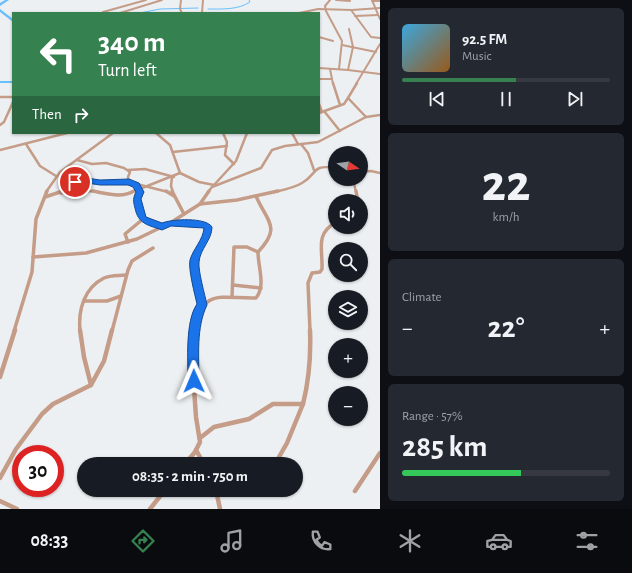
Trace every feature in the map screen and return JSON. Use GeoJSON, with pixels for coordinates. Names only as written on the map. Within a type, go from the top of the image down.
{"type":"FeatureCollection","features":[{"type":"Feature","properties":{"kind":"street"},"geometry":{"type":"LineString","coordinates":[[102,12],[146,0]]}},
{"type":"Feature","properties":{"kind":"street"},"geometry":{"type":"LineString","coordinates":[[123,12],[162,0]]}},
{"type":"Feature","properties":{"kind":"street"},"geometry":{"type":"LineString","coordinates":[[181,0],[180,9],[182,12]]}},
{"type":"Feature","properties":{"kind":"street"},"geometry":{"type":"LineString","coordinates":[[202,12],[203,0]]}},
{"type":"Feature","properties":{"kind":"street"},"geometry":{"type":"LineString","coordinates":[[325,8],[330,0]]}},
{"type":"Feature","properties":{"kind":"street"},"geometry":{"type":"LineString","coordinates":[[336,0],[350,1],[355,10]]}},
{"type":"Feature","properties":{"kind":"street"},"geometry":{"type":"LineString","coordinates":[[372,0],[380,1]]}},
{"type":"Feature","properties":{"kind":"street"},"geometry":{"type":"LineString","coordinates":[[372,0],[380,19]]}},
{"type":"Feature","properties":{"kind":"street"},"geometry":{"type":"LineString","coordinates":[[325,8],[328,17],[337,30],[342,45],[338,69]]}},
{"type":"Feature","properties":{"kind":"street"},"geometry":{"type":"LineString","coordinates":[[302,12],[325,8],[351,10],[380,8]]}},
{"type":"Feature","properties":{"kind":"street"},"geometry":{"type":"LineString","coordinates":[[351,10],[371,37],[380,38]]}},
{"type":"Feature","properties":{"kind":"street"},"geometry":{"type":"LineString","coordinates":[[355,16],[378,15]]}},
{"type":"Feature","properties":{"kind":"street"},"geometry":{"type":"LineString","coordinates":[[348,70],[353,47],[349,28]]}},
{"type":"Feature","properties":{"kind":"street"},"geometry":{"type":"LineString","coordinates":[[320,36],[333,41]]}},
{"type":"Feature","properties":{"kind":"street"},"geometry":{"type":"LineString","coordinates":[[340,131],[322,112],[344,104],[380,44]]}},
{"type":"Feature","properties":{"kind":"street"},"geometry":{"type":"LineString","coordinates":[[342,45],[376,52]]}},
{"type":"Feature","properties":{"kind":"street"},"geometry":{"type":"LineString","coordinates":[[320,68],[380,74]]}},
{"type":"Feature","properties":{"kind":"street"},"geometry":{"type":"LineString","coordinates":[[330,69],[331,79],[340,106]]}},
{"type":"Feature","properties":{"kind":"street"},"geometry":{"type":"LineString","coordinates":[[320,79],[331,79]]}},
{"type":"Feature","properties":{"kind":"street"},"geometry":{"type":"LineString","coordinates":[[0,97],[12,97]]}},
{"type":"Feature","properties":{"kind":"street"},"geometry":{"type":"LineString","coordinates":[[348,98],[366,117]]}},
{"type":"Feature","properties":{"kind":"street"},"geometry":{"type":"LineString","coordinates":[[0,125],[4,122],[12,104]]}},
{"type":"Feature","properties":{"kind":"street"},"geometry":{"type":"LineString","coordinates":[[44,197],[61,193],[91,191],[105,194],[128,195],[138,189],[180,174],[213,186],[257,170],[263,165],[272,150],[299,144],[318,142],[366,117],[380,114]]}},
{"type":"Feature","properties":{"kind":"street"},"geometry":{"type":"LineString","coordinates":[[0,144],[0,150],[63,134]]}},
{"type":"Feature","properties":{"kind":"street"},"geometry":{"type":"LineString","coordinates":[[0,377],[28,288],[33,257],[36,219],[44,197],[56,176],[112,134]]}},
{"type":"Feature","properties":{"kind":"street"},"geometry":{"type":"LineString","coordinates":[[157,134],[170,145],[180,174]]}},
{"type":"Feature","properties":{"kind":"street"},"geometry":{"type":"LineString","coordinates":[[224,134],[228,142],[225,155],[234,164]]}},
{"type":"Feature","properties":{"kind":"street"},"geometry":{"type":"LineString","coordinates":[[33,257],[86,253],[128,242],[170,223],[200,204],[213,186],[234,164],[239,156],[246,134]]}},
{"type":"Feature","properties":{"kind":"street"},"geometry":{"type":"LineString","coordinates":[[293,134],[299,144],[308,153],[314,170]]}},
{"type":"Feature","properties":{"kind":"street"},"geometry":{"type":"LineString","coordinates":[[26,144],[40,166],[56,176]]}},
{"type":"Feature","properties":{"kind":"street"},"geometry":{"type":"LineString","coordinates":[[173,152],[227,146]]}},
{"type":"Feature","properties":{"kind":"street"},"geometry":{"type":"LineString","coordinates":[[82,156],[86,162]]}},
{"type":"Feature","properties":{"kind":"street"},"geometry":{"type":"LineString","coordinates":[[77,160],[92,164],[106,163],[128,170],[142,168],[173,177]]}},
{"type":"Feature","properties":{"kind":"street"},"geometry":{"type":"LineString","coordinates":[[200,204],[256,196],[302,184],[314,170],[328,167]]}},
{"type":"Feature","properties":{"kind":"street"},"geometry":{"type":"LineString","coordinates":[[128,170],[130,172],[129,182]]}},
{"type":"Feature","properties":{"kind":"street"},"geometry":{"type":"LineString","coordinates":[[368,171],[380,173]]}},
{"type":"Feature","properties":{"kind":"street"},"geometry":{"type":"LineString","coordinates":[[120,181],[129,175]]}},
{"type":"Feature","properties":{"kind":"street"},"geometry":{"type":"LineString","coordinates":[[173,177],[170,184],[174,196],[184,214]]}},
{"type":"Feature","properties":{"kind":"street"},"geometry":{"type":"LineString","coordinates":[[61,193],[75,182],[82,180],[106,183],[120,181],[165,190],[174,196]]}},
{"type":"Feature","properties":{"kind":"street"},"geometry":{"type":"LineString","coordinates":[[135,184],[140,192],[137,197]]}},
{"type":"Feature","properties":{"kind":"street"},"geometry":{"type":"LineString","coordinates":[[132,193],[135,184]]}},
{"type":"Feature","properties":{"kind":"street"},"geometry":{"type":"LineString","coordinates":[[132,193],[137,197],[143,219],[162,226]]}},
{"type":"Feature","properties":{"kind":"street"},"geometry":{"type":"LineString","coordinates":[[256,196],[260,208],[268,216],[271,230],[267,244],[258,252]]}},
{"type":"Feature","properties":{"kind":"street"},"geometry":{"type":"LineString","coordinates":[[128,242],[124,234],[143,219]]}},
{"type":"Feature","properties":{"kind":"street"},"geometry":{"type":"LineString","coordinates":[[170,223],[204,224],[208,227],[208,233],[197,253],[194,262],[202,305]]}},
{"type":"Feature","properties":{"kind":"street"},"geometry":{"type":"LineString","coordinates":[[279,457],[287,443],[302,404],[308,383],[311,345],[308,283],[312,273],[320,272],[322,269],[322,237],[324,231],[328,227]]}},
{"type":"Feature","properties":{"kind":"street"},"geometry":{"type":"LineString","coordinates":[[232,297],[234,247],[247,247],[258,252]]}},
{"type":"Feature","properties":{"kind":"street"},"geometry":{"type":"LineString","coordinates":[[0,478],[16,449],[42,414],[53,404],[91,385],[104,361],[126,275],[132,261],[153,248]]}},
{"type":"Feature","properties":{"kind":"street"},"geometry":{"type":"LineString","coordinates":[[190,457],[196,450],[200,438],[196,418],[193,344],[198,311],[202,305],[212,299],[232,297],[256,298],[260,294],[261,288],[258,252]]}},
{"type":"Feature","properties":{"kind":"street"},"geometry":{"type":"LineString","coordinates":[[91,385],[82,351],[78,319],[88,292],[104,278],[126,275]]}},
{"type":"Feature","properties":{"kind":"street"},"geometry":{"type":"LineString","coordinates":[[233,285],[261,288]]}},
{"type":"Feature","properties":{"kind":"street"},"geometry":{"type":"LineString","coordinates":[[84,301],[107,301],[121,296]]}},
{"type":"Feature","properties":{"kind":"street"},"geometry":{"type":"LineString","coordinates":[[200,438],[214,427],[248,419],[273,404],[302,404]]}},
{"type":"Feature","properties":{"kind":"street"},"geometry":{"type":"LineString","coordinates":[[196,450],[200,457]]}},
{"type":"Feature","properties":{"kind":"street"},"geometry":{"type":"LineString","coordinates":[[355,491],[380,453]]}},
{"type":"Feature","properties":{"kind":"street"},"geometry":{"type":"LineString","coordinates":[[150,509],[159,497]]}},
{"type":"Feature","properties":{"kind":"street"},"geometry":{"type":"LineString","coordinates":[[217,497],[220,509]]}},
{"type":"Feature","properties":{"kind":"street"},"geometry":{"type":"LineString","coordinates":[[0,501],[17,509]]}},
{"type":"Feature","properties":{"kind":"waterway"},"geometry":{"type":"LineString","coordinates":[[0,5],[7,0]]}},
{"type":"Feature","properties":{"kind":"waterway"},"geometry":{"type":"LineString","coordinates":[[208,9],[235,8],[245,5],[250,2],[249,0]]}},
{"type":"Feature","properties":{"kind":"waterway"},"geometry":{"type":"LineString","coordinates":[[145,12],[160,9],[198,8]]}},
{"type":"Feature","properties":{"kind":"waterway"},"geometry":{"type":"LineString","coordinates":[[0,10],[12,20]]}},
{"type":"Feature","properties":{"kind":"waterway"},"geometry":{"type":"LineString","coordinates":[[0,82],[12,82]]}},
{"type":"Feature","properties":{"kind":"route"},"geometry":{"type":"LineString","coordinates":[[75,182],[87,180],[100,183],[120,181],[129,182],[136,185],[140,192],[137,199],[143,219],[162,226],[170,223],[207,225],[208,233],[194,259],[202,305],[198,311],[193,344],[194,381]]}}]}
